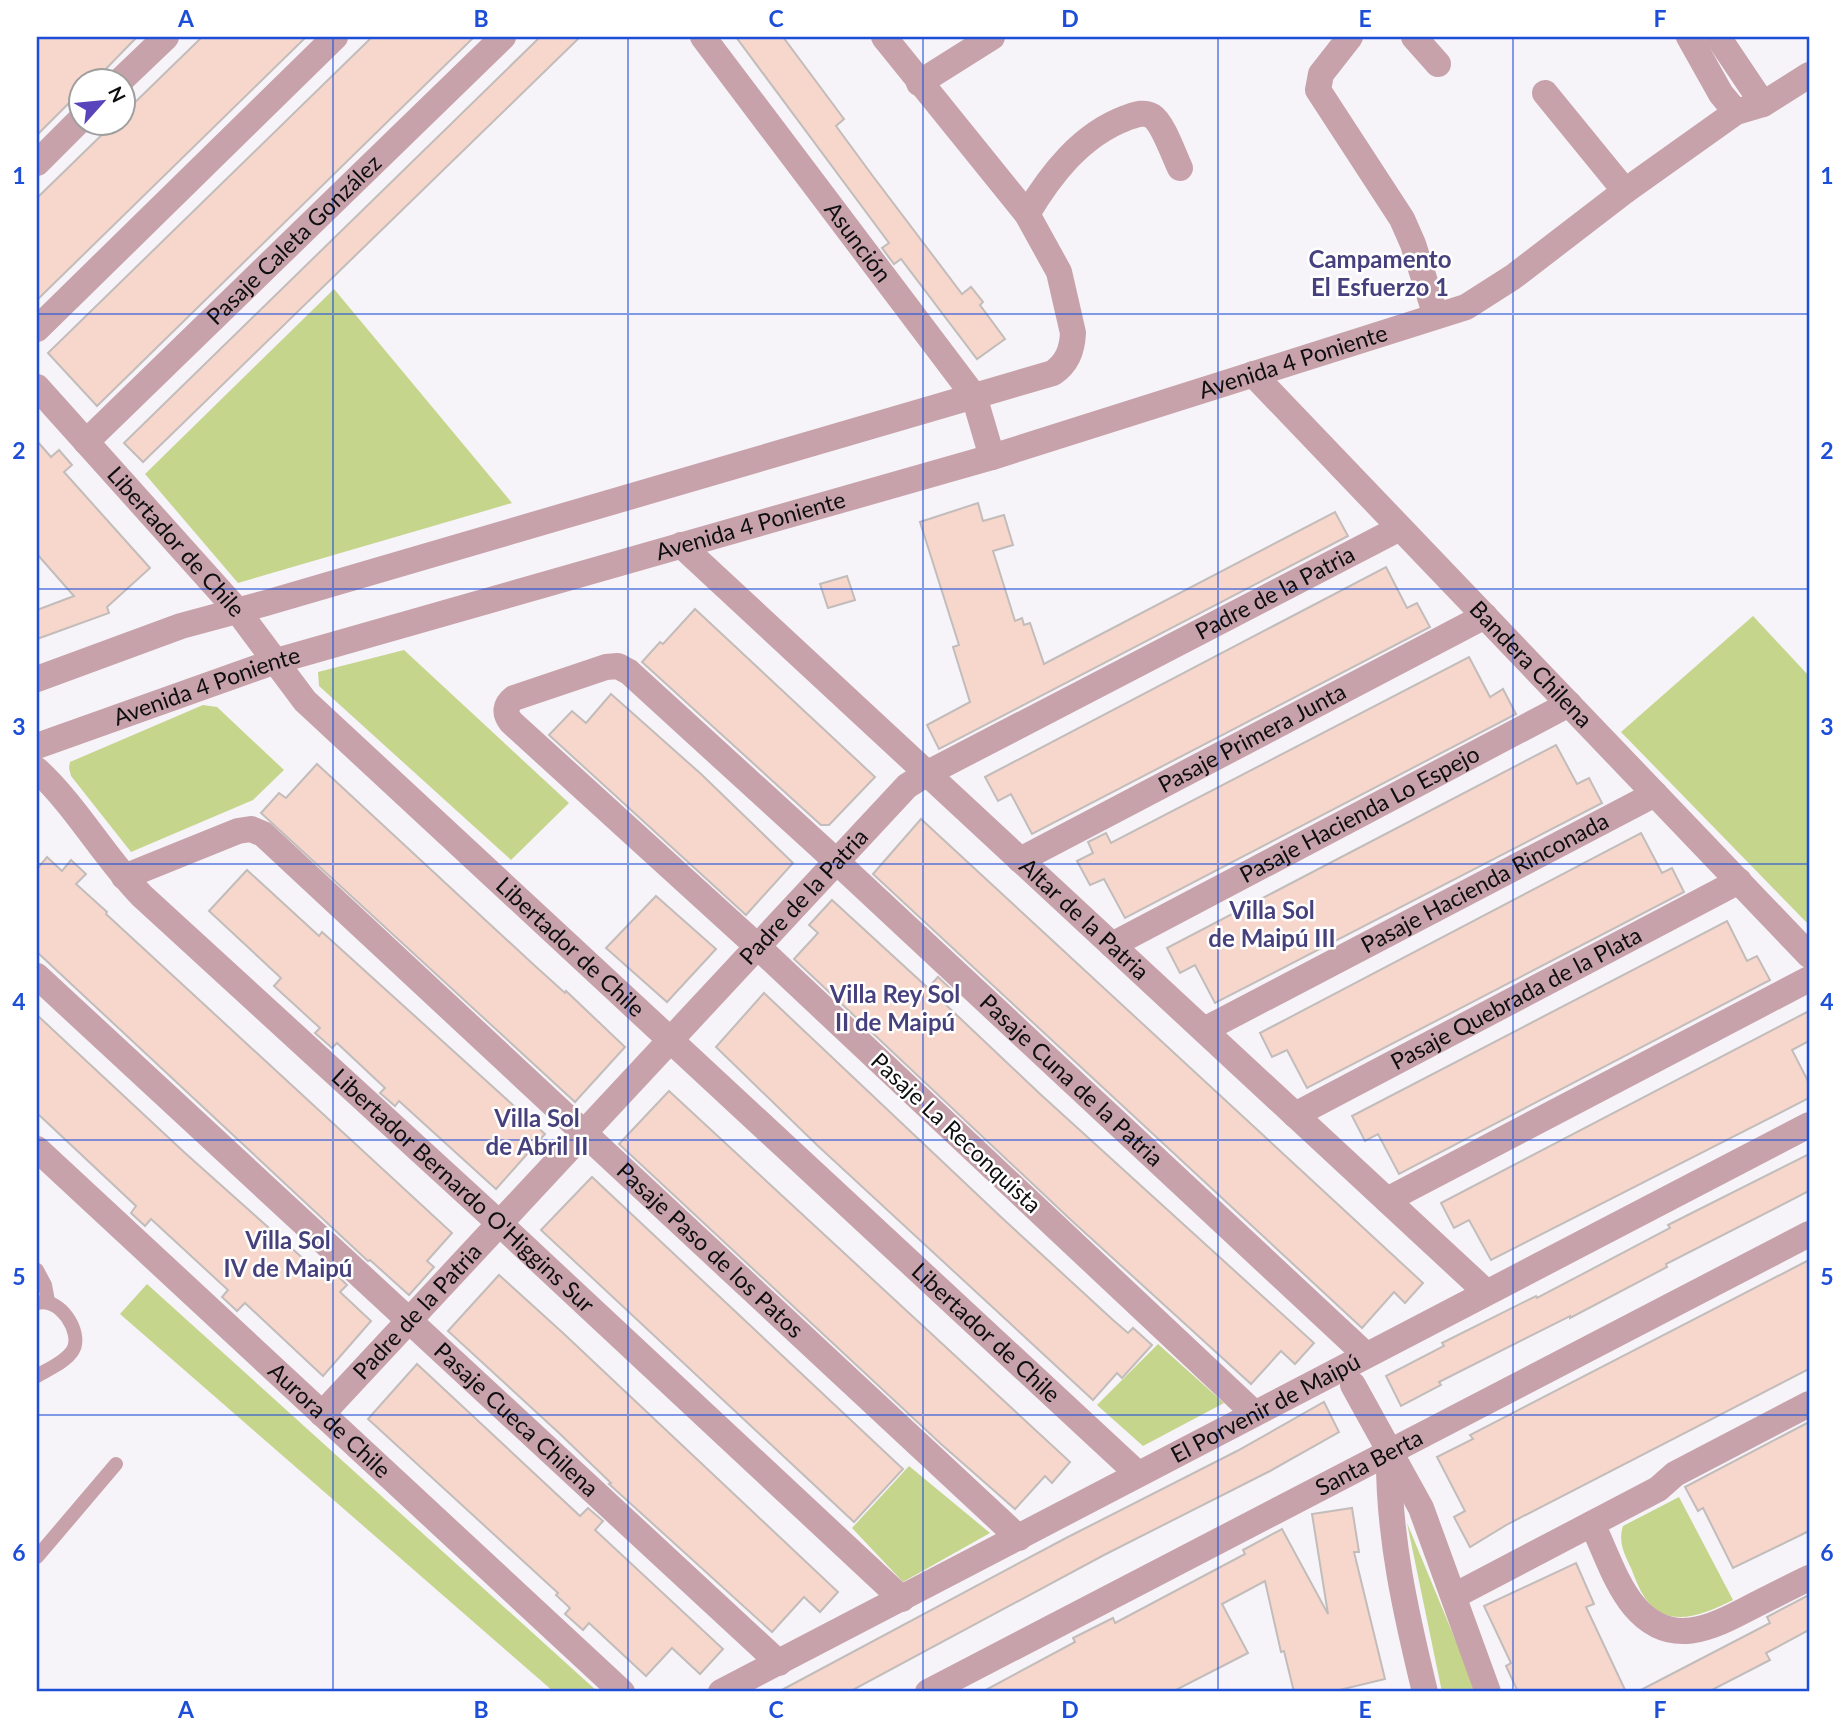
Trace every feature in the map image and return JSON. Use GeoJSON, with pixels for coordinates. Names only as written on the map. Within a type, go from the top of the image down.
{"type":"FeatureCollection","features":[{"type":"Feature","properties":{"kind":"street"},"geometry":{"type":"LineString","coordinates":[[136,66],[166,37]]}},
{"type":"Feature","properties":{"kind":"street"},"geometry":{"type":"LineString","coordinates":[[37,329],[335,37]]}},
{"type":"Feature","properties":{"kind":"street","name":"Pasaje Caleta González"},"geometry":{"type":"LineString","coordinates":[[86,442],[503,37]]}},
{"type":"Feature","properties":{"kind":"street","name":"Asunción"},"geometry":{"type":"LineString","coordinates":[[703,37],[974,396],[992,457]]}},
{"type":"Feature","properties":{"kind":"street"},"geometry":{"type":"LineString","coordinates":[[37,679],[181,626],[1053,373],[1066,361],[1073,334],[1059,272],[1027,214],[884,37]]}},
{"type":"Feature","properties":{"kind":"street"},"geometry":{"type":"LineString","coordinates":[[919,83],[992,37]]}},
{"type":"Feature","properties":{"kind":"street"},"geometry":{"type":"LineString","coordinates":[[1350,37],[1321,74],[1318,85],[1320,95],[1402,219],[1413,244],[1436,316]]}},
{"type":"Feature","properties":{"kind":"street"},"geometry":{"type":"LineString","coordinates":[[1414,37],[1438,64]]}},
{"type":"Feature","properties":{"kind":"street"},"geometry":{"type":"LineString","coordinates":[[1689,37],[1721,94],[1736,112]]}},
{"type":"Feature","properties":{"kind":"street"},"geometry":{"type":"LineString","coordinates":[[1718,37],[1763,104]]}},
{"type":"Feature","properties":{"kind":"street","name":"Avenida 4 Poniente"},"geometry":{"type":"LineString","coordinates":[[37,746],[273,662],[992,457],[1466,307],[1513,277],[1625,191],[1736,112],[1763,104],[1809,75]]}},
{"type":"Feature","properties":{"kind":"street"},"geometry":{"type":"LineString","coordinates":[[1545,93],[1625,191]]}},
{"type":"Feature","properties":{"kind":"street"},"geometry":{"type":"LineString","coordinates":[[1027,214],[1059,167],[1084,143],[1112,123],[1136,114],[1146,114],[1156,120],[1180,168]]}},
{"type":"Feature","properties":{"kind":"street"},"geometry":{"type":"LineString","coordinates":[[37,163],[66,134]]}},
{"type":"Feature","properties":{"kind":"street","name":"Bandera Chilena"},"geometry":{"type":"LineString","coordinates":[[1253,374],[1809,955]]}},
{"type":"Feature","properties":{"kind":"street","name":"Libertador de Chile"},"geometry":{"type":"LineString","coordinates":[[37,387],[237,610],[273,662],[305,701],[1138,1474]]}},
{"type":"Feature","properties":{"kind":"street","name":"Padre de la Patria"},"geometry":{"type":"LineString","coordinates":[[322,1414],[899,794],[926,774],[1400,528]]}},
{"type":"Feature","properties":{"kind":"street","name":"Altar de la Patria"},"geometry":{"type":"LineString","coordinates":[[681,545],[1486,1292]]}},
{"type":"Feature","properties":{"kind":"street","name":"Pasaje Primera Junta"},"geometry":{"type":"LineString","coordinates":[[1020,860],[1485,617]]}},
{"type":"Feature","properties":{"kind":"street","name":"Pasaje Cuna de la Patria"},"geometry":{"type":"LineString","coordinates":[[506,709],[514,698],[606,667],[624,668],[836,861],[1366,1355]]}},
{"type":"Feature","properties":{"kind":"street","name":"Pasaje Hacienda Lo Espejo"},"geometry":{"type":"LineString","coordinates":[[1112,945],[1569,705]]}},
{"type":"Feature","properties":{"kind":"street","name":"Pasaje La Reconquista"},"geometry":{"type":"LineString","coordinates":[[506,709],[511,722],[757,946],[1254,1413]]}},
{"type":"Feature","properties":{"kind":"street","name":"Libertador Bernardo O'Higgins Sur"},"geometry":{"type":"LineString","coordinates":[[37,771],[60,793],[124,877],[902,1599]]}},
{"type":"Feature","properties":{"kind":"street","name":"Pasaje Hacienda Rinconada"},"geometry":{"type":"LineString","coordinates":[[1204,1030],[1655,794]]}},
{"type":"Feature","properties":{"kind":"street","name":"Pasaje Paso de los Patos"},"geometry":{"type":"LineString","coordinates":[[124,877],[238,831],[251,829],[263,834],[1019,1538]]}},
{"type":"Feature","properties":{"kind":"street","name":"Pasaje Quebrada de la Plata"},"geometry":{"type":"LineString","coordinates":[[1295,1115],[1739,881]]}},
{"type":"Feature","properties":{"kind":"street","name":"Pasaje Cueca Chilena"},"geometry":{"type":"LineString","coordinates":[[37,975],[779,1663]]}},
{"type":"Feature","properties":{"kind":"street"},"geometry":{"type":"LineString","coordinates":[[1387,1200],[1809,979]]}},
{"type":"Feature","properties":{"kind":"street","name":"El Porvenir de Maipú"},"geometry":{"type":"LineString","coordinates":[[721,1692],[1809,1125]]}},
{"type":"Feature","properties":{"kind":"street","name":"Aurora de Chile"},"geometry":{"type":"LineString","coordinates":[[37,1149],[622,1692]]}},
{"type":"Feature","properties":{"kind":"street","name":"Santa Berta"},"geometry":{"type":"LineString","coordinates":[[928,1692],[1809,1234]]}},
{"type":"Feature","properties":{"kind":"street"},"geometry":{"type":"LineString","coordinates":[[1353,1385],[1421,1508],[1488,1692]]}},
{"type":"Feature","properties":{"kind":"street"},"geometry":{"type":"LineString","coordinates":[[1454,1596],[1658,1489],[1675,1474],[1809,1404]]}},
{"type":"Feature","properties":{"kind":"street"},"geometry":{"type":"LineString","coordinates":[[1389,1452],[1390,1509],[1397,1557],[1425,1692]]}},
{"type":"Feature","properties":{"kind":"street"},"geometry":{"type":"LineString","coordinates":[[1592,1524],[1633,1605],[1648,1619],[1668,1629],[1690,1631],[1712,1627],[1809,1578]]}},
{"type":"Feature","properties":{"kind":"lane"},"geometry":{"type":"LineString","coordinates":[[37,1270],[45,1285],[42,1302],[60,1308],[76,1342],[70,1354],[37,1376]]}},
{"type":"Feature","properties":{"kind":"lane"},"geometry":{"type":"LineString","coordinates":[[37,1557],[116,1464]]}},
{"type":"Feature","properties":{"kind":"green space"},"geometry":{"type":"Polygon","coordinates":[[[334,289],[512,503],[238,583],[145,474],[334,289]]]}},
{"type":"Feature","properties":{"kind":"green space"},"geometry":{"type":"Polygon","coordinates":[[[1753,616],[1809,676],[1809,925],[1621,732],[1753,616]]]}},
{"type":"Feature","properties":{"kind":"green space"},"geometry":{"type":"Polygon","coordinates":[[[404,650],[569,803],[511,860],[319,686],[318,672],[404,650]]]}},
{"type":"Feature","properties":{"kind":"green space"},"geometry":{"type":"Polygon","coordinates":[[[203,705],[217,707],[284,770],[253,800],[131,852],[71,776],[70,762],[203,705]]]}},
{"type":"Feature","properties":{"kind":"green space"},"geometry":{"type":"Polygon","coordinates":[[[147,1284],[598,1692],[554,1692],[120,1314],[147,1284]]]}},
{"type":"Feature","properties":{"kind":"green space"},"geometry":{"type":"Polygon","coordinates":[[[1158,1344],[1224,1403],[1143,1446],[1097,1405],[1158,1344]]]}},
{"type":"Feature","properties":{"kind":"green space"},"geometry":{"type":"Polygon","coordinates":[[[909,1466],[990,1533],[903,1582],[852,1528],[909,1466]]]}},
{"type":"Feature","properties":{"kind":"green space"},"geometry":{"type":"Polygon","coordinates":[[[1679,1497],[1733,1600],[1687,1617],[1664,1614],[1645,1598],[1621,1542],[1623,1526],[1679,1497]]]}},
{"type":"Feature","properties":{"kind":"green space"},"geometry":{"type":"Polygon","coordinates":[[[1407,1523],[1477,1692],[1442,1692],[1407,1523]]]}},
{"type":"Feature","properties":{"kind":"building"},"geometry":{"type":"Polygon","coordinates":[[[37,37],[137,37],[109,66],[66,66],[66,106],[37,135],[37,37]]]}},
{"type":"Feature","properties":{"kind":"building"},"geometry":{"type":"Polygon","coordinates":[[[202,37],[306,37],[37,300],[37,198],[101,136],[136,136],[136,101],[202,37]]]}},
{"type":"Feature","properties":{"kind":"building"},"geometry":{"type":"Polygon","coordinates":[[[372,37],[474,37],[97,406],[48,353],[372,37]]]}},
{"type":"Feature","properties":{"kind":"building"},"geometry":{"type":"Polygon","coordinates":[[[540,37],[580,37],[143,462],[124,443],[540,37]]]}},
{"type":"Feature","properties":{"kind":"building"},"geometry":{"type":"Polygon","coordinates":[[[736,37],[783,37],[844,119],[836,126],[872,175],[962,294],[971,287],[983,302],[980,305],[1005,339],[977,359],[901,259],[894,264],[882,248],[889,243],[736,37]]]}},
{"type":"Feature","properties":{"kind":"building"},"geometry":{"type":"Polygon","coordinates":[[[37,441],[51,457],[59,450],[72,465],[64,472],[150,568],[107,607],[109,613],[37,639],[37,610],[74,596],[37,554],[37,441]]]}},
{"type":"Feature","properties":{"kind":"building"},"geometry":{"type":"Polygon","coordinates":[[[978,503],[983,521],[1004,515],[1013,545],[993,551],[1015,621],[1022,618],[1024,625],[1030,623],[1044,664],[1335,512],[1348,536],[939,749],[927,725],[970,702],[953,647],[959,645],[920,522],[978,503]]]}},
{"type":"Feature","properties":{"kind":"building"},"geometry":{"type":"Polygon","coordinates":[[[1386,567],[1407,608],[1417,603],[1430,627],[1032,834],[1011,794],[998,801],[985,777],[1386,567]]]}},
{"type":"Feature","properties":{"kind":"building"},"geometry":{"type":"Polygon","coordinates":[[[847,576],[855,600],[828,608],[820,584],[847,576]]]}},
{"type":"Feature","properties":{"kind":"building"},"geometry":{"type":"Polygon","coordinates":[[[695,609],[875,777],[829,825],[821,825],[642,662],[660,642],[663,644],[695,609]]]}},
{"type":"Feature","properties":{"kind":"building"},"geometry":{"type":"Polygon","coordinates":[[[1469,657],[1490,697],[1503,689],[1516,714],[1125,918],[1104,879],[1090,885],[1077,861],[1093,853],[1088,842],[1106,833],[1111,843],[1469,657]]]}},
{"type":"Feature","properties":{"kind":"building"},"geometry":{"type":"Polygon","coordinates":[[[611,694],[701,774],[793,863],[746,915],[549,735],[572,711],[586,723],[611,694]]]}},
{"type":"Feature","properties":{"kind":"building"},"geometry":{"type":"Polygon","coordinates":[[[1556,745],[1577,784],[1589,778],[1602,803],[1215,1003],[1195,965],[1180,973],[1167,948],[1556,745]]]}},
{"type":"Feature","properties":{"kind":"building"},"geometry":{"type":"Polygon","coordinates":[[[317,764],[625,1047],[575,1102],[261,813],[279,793],[286,798],[317,764]]]}},
{"type":"Feature","properties":{"kind":"building"},"geometry":{"type":"Polygon","coordinates":[[[921,819],[1423,1283],[1405,1303],[1394,1292],[1362,1328],[873,874],[921,819]]]}},
{"type":"Feature","properties":{"kind":"building"},"geometry":{"type":"Polygon","coordinates":[[[1641,833],[1662,873],[1672,868],[1684,892],[1307,1088],[1287,1050],[1272,1057],[1260,1033],[1641,833]]]}},
{"type":"Feature","properties":{"kind":"building"},"geometry":{"type":"Polygon","coordinates":[[[47,857],[62,871],[71,860],[86,874],[76,884],[107,912],[106,914],[452,1233],[427,1261],[434,1267],[409,1295],[368,1261],[37,952],[37,869],[47,857]]]}},
{"type":"Feature","properties":{"kind":"building"},"geometry":{"type":"Polygon","coordinates":[[[247,870],[319,936],[322,932],[545,1134],[496,1189],[399,1101],[395,1106],[380,1093],[385,1088],[337,1043],[332,1048],[315,1033],[320,1028],[274,986],[281,978],[209,911],[247,870]]]}},
{"type":"Feature","properties":{"kind":"building"},"geometry":{"type":"Polygon","coordinates":[[[656,896],[716,949],[667,1002],[606,948],[656,896]]]}},
{"type":"Feature","properties":{"kind":"building"},"geometry":{"type":"Polygon","coordinates":[[[832,900],[928,988],[938,977],[955,993],[945,1004],[1314,1343],[1295,1364],[1281,1351],[1251,1384],[1071,1220],[794,959],[818,933],[809,925],[832,900]]]}},
{"type":"Feature","properties":{"kind":"building"},"geometry":{"type":"Polygon","coordinates":[[[1727,921],[1747,961],[1757,956],[1770,980],[1399,1174],[1378,1134],[1365,1141],[1352,1116],[1727,921]]]}},
{"type":"Feature","properties":{"kind":"building"},"geometry":{"type":"Polygon","coordinates":[[[764,993],[1113,1320],[1128,1333],[1133,1328],[1152,1345],[1122,1378],[1117,1373],[1093,1400],[817,1145],[716,1047],[764,993]]]}},
{"type":"Feature","properties":{"kind":"building"},"geometry":{"type":"Polygon","coordinates":[[[1809,1011],[1809,1041],[1792,1050],[1809,1083],[1809,1098],[1491,1260],[1469,1220],[1454,1228],[1441,1203],[1809,1011]]]}},
{"type":"Feature","properties":{"kind":"building"},"geometry":{"type":"Polygon","coordinates":[[[37,1015],[326,1279],[333,1271],[347,1285],[340,1292],[371,1321],[323,1376],[245,1303],[237,1311],[222,1297],[228,1290],[151,1219],[145,1226],[131,1213],[136,1206],[37,1113],[37,1015]]]}},
{"type":"Feature","properties":{"kind":"building"},"geometry":{"type":"Polygon","coordinates":[[[669,1091],[1070,1462],[1052,1483],[1045,1476],[1015,1509],[941,1444],[619,1144],[669,1091]]]}},
{"type":"Feature","properties":{"kind":"building"},"geometry":{"type":"Polygon","coordinates":[[[1809,1154],[1809,1191],[1666,1264],[1667,1267],[1570,1318],[1439,1382],[1441,1385],[1401,1406],[1386,1376],[1444,1346],[1442,1343],[1536,1296],[1537,1298],[1670,1228],[1668,1225],[1809,1154]]]}},
{"type":"Feature","properties":{"kind":"building"},"geometry":{"type":"Polygon","coordinates":[[[592,1177],[903,1469],[854,1522],[541,1230],[592,1177]]]}},
{"type":"Feature","properties":{"kind":"building"},"geometry":{"type":"Polygon","coordinates":[[[1809,1260],[1809,1369],[1508,1524],[1470,1547],[1454,1517],[1465,1511],[1437,1457],[1473,1439],[1470,1435],[1809,1260]]]}},
{"type":"Feature","properties":{"kind":"building"},"geometry":{"type":"Polygon","coordinates":[[[499,1275],[838,1592],[820,1612],[804,1597],[772,1632],[609,1484],[611,1483],[559,1433],[448,1331],[499,1275]]]}},
{"type":"Feature","properties":{"kind":"building"},"geometry":{"type":"Polygon","coordinates":[[[417,1364],[580,1516],[588,1508],[603,1521],[595,1530],[723,1649],[700,1674],[672,1648],[646,1676],[589,1623],[583,1630],[565,1614],[570,1608],[556,1595],[558,1593],[368,1419],[417,1364]]]}},
{"type":"Feature","properties":{"kind":"building"},"geometry":{"type":"Polygon","coordinates":[[[1324,1402],[1339,1432],[1270,1471],[1104,1555],[849,1692],[778,1692],[1066,1538],[1237,1451],[1324,1402]]]}},
{"type":"Feature","properties":{"kind":"building"},"geometry":{"type":"Polygon","coordinates":[[[1809,1422],[1809,1531],[1733,1568],[1703,1508],[1698,1511],[1685,1487],[1809,1422]]]}},
{"type":"Feature","properties":{"kind":"building"},"geometry":{"type":"Polygon","coordinates":[[[1352,1508],[1359,1552],[1354,1552],[1385,1679],[1331,1692],[1294,1692],[1284,1651],[1281,1652],[1265,1581],[1222,1604],[1248,1653],[1172,1692],[982,1692],[1075,1642],[1073,1638],[1113,1618],[1115,1623],[1245,1554],[1243,1550],[1282,1529],[1328,1614],[1312,1514],[1352,1508]]]}},
{"type":"Feature","properties":{"kind":"building"},"geometry":{"type":"Polygon","coordinates":[[[1576,1563],[1594,1604],[1586,1607],[1626,1692],[1518,1692],[1506,1666],[1511,1663],[1484,1606],[1576,1563]]]}},
{"type":"Feature","properties":{"kind":"building"},"geometry":{"type":"Polygon","coordinates":[[[1809,1595],[1809,1630],[1766,1653],[1770,1660],[1708,1692],[1637,1692],[1770,1623],[1767,1617],[1809,1595]]]}},
{"type":"Feature","properties":{"kind":"district","name":"Campamento El Esfuerzo 1"},"geometry":{"type":"Point","coordinates":[1380,274]}},
{"type":"Feature","properties":{"kind":"district","name":"Villa Sol de Maipú III"},"geometry":{"type":"Point","coordinates":[1272,925]}},
{"type":"Feature","properties":{"kind":"district","name":"Villa Rey Sol II de Maipú"},"geometry":{"type":"Point","coordinates":[895,1009]}},
{"type":"Feature","properties":{"kind":"district","name":"Villa Sol de Abril II"},"geometry":{"type":"Point","coordinates":[537,1133]}},
{"type":"Feature","properties":{"kind":"district","name":"Villa Sol IV de Maipú"},"geometry":{"type":"Point","coordinates":[288,1255]}}]}
